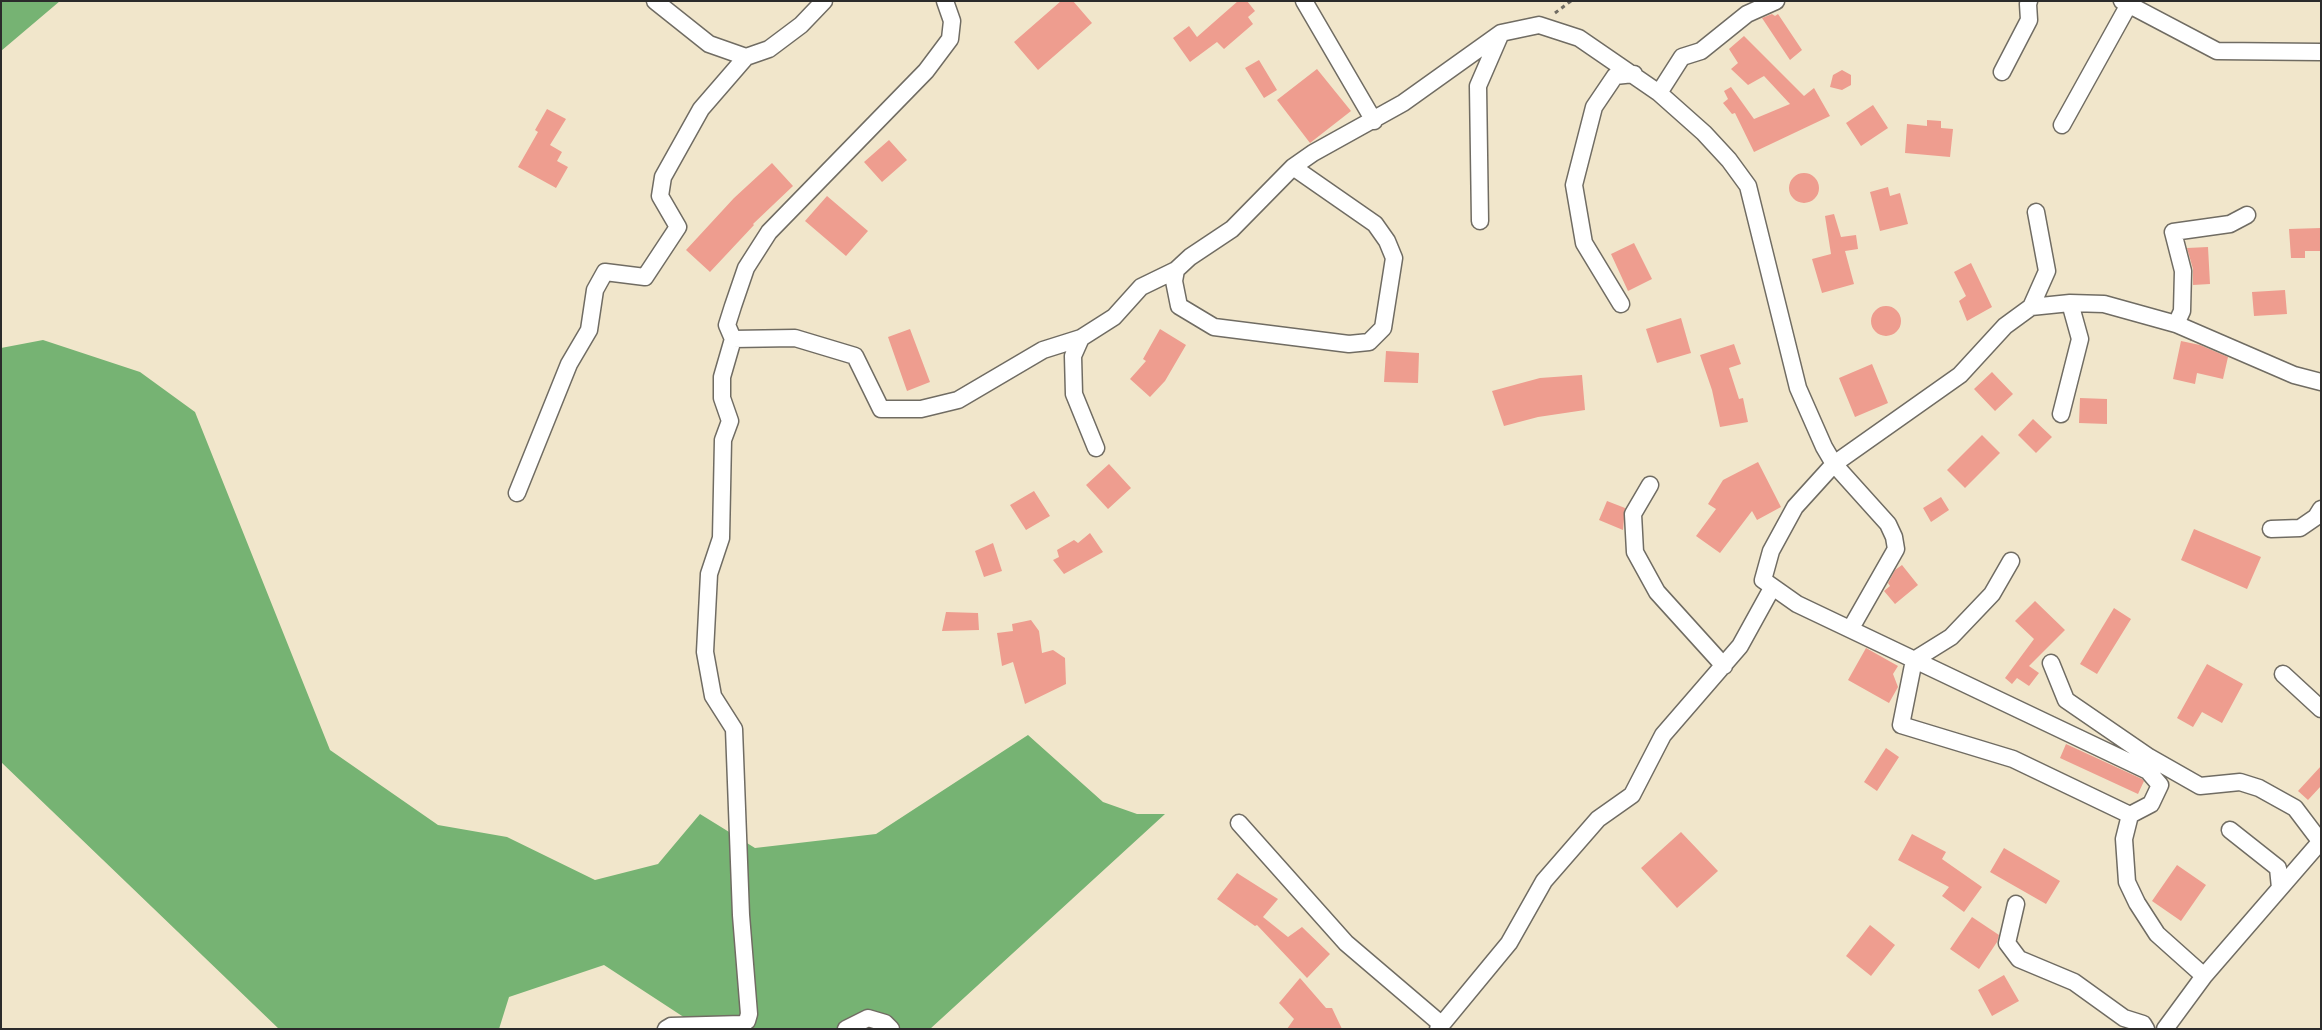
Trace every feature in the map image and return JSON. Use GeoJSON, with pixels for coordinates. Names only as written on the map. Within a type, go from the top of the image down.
{"type":"FeatureCollection","features":[{"type":"Feature","properties":{"kind":"street"},"geometry":{"type":"LineString","coordinates":[[655,1],[709,44],[746,57]]}},
{"type":"Feature","properties":{"kind":"street"},"geometry":{"type":"LineString","coordinates":[[517,493],[568,364],[589,330],[595,290],[604,272],[645,276],[678,227],[660,196],[663,177],[701,109],[746,57],[775,44],[801,25],[824,1]]}},
{"type":"Feature","properties":{"kind":"street"},"geometry":{"type":"LineString","coordinates":[[666,1029],[671,1026],[742,1024],[747,1021],[749,1014],[741,915],[734,729],[713,696],[705,652],[710,574],[721,538],[724,440],[730,422],[722,398],[722,377],[733,339],[726,325],[746,268],[768,232],[926,71],[950,39],[952,20],[945,1]]}},
{"type":"Feature","properties":{"kind":"street"},"geometry":{"type":"LineString","coordinates":[[1304,1],[1374,121]]}},
{"type":"Feature","properties":{"kind":"street"},"geometry":{"type":"LineString","coordinates":[[1659,93],[1682,57],[1701,51],[1747,14],[1776,1]]}},
{"type":"Feature","properties":{"kind":"street"},"geometry":{"type":"LineString","coordinates":[[2002,72],[2029,20],[2028,4],[2030,1]]}},
{"type":"Feature","properties":{"kind":"street"},"geometry":{"type":"LineString","coordinates":[[2062,125],[2125,4],[2217,51],[2321,52]]}},
{"type":"Feature","properties":{"kind":"street"},"geometry":{"type":"LineString","coordinates":[[733,339],[796,338],[855,356],[881,409],[920,409],[958,400],[1043,350],[1081,338],[1114,317],[1140,287],[1176,270],[1190,257],[1232,230],[1293,167],[1312,153],[1374,121],[1403,103],[1501,33],[1539,25],[1579,38],[1659,93],[1704,132],[1730,160],[1748,186],[1798,388],[1824,447],[1834,464],[1888,524],[1896,549],[1851,628]]}},
{"type":"Feature","properties":{"kind":"street"},"geometry":{"type":"LineString","coordinates":[[1480,222],[1478,86],[1501,33]]}},
{"type":"Feature","properties":{"kind":"street"},"geometry":{"type":"LineString","coordinates":[[1622,304],[1584,243],[1574,185],[1594,107],[1615,76],[1634,74]]}},
{"type":"Feature","properties":{"kind":"street"},"geometry":{"type":"LineString","coordinates":[[1176,270],[1174,281],[1179,306],[1214,328],[1349,344],[1368,342],[1383,328],[1394,258],[1387,240],[1375,224],[1293,167]]}},
{"type":"Feature","properties":{"kind":"street"},"geometry":{"type":"LineString","coordinates":[[2036,212],[2047,271],[2031,307],[2005,326],[1960,375],[1834,464],[1795,507],[1771,551],[1763,580],[1797,604],[1851,628],[1914,660],[2148,771],[2160,785],[2151,804],[2130,815],[2124,838],[2127,882],[2137,903],[2157,934],[2204,976]]}},
{"type":"Feature","properties":{"kind":"street"},"geometry":{"type":"LineString","coordinates":[[2176,324],[2182,311],[2183,271],[2173,232],[2230,224],[2247,215]]}},
{"type":"Feature","properties":{"kind":"street"},"geometry":{"type":"LineString","coordinates":[[2031,307],[2092,302],[2104,304],[2176,324],[2294,375],[2321,382]]}},
{"type":"Feature","properties":{"kind":"street"},"geometry":{"type":"LineString","coordinates":[[2061,414],[2080,339],[2070,303]]}},
{"type":"Feature","properties":{"kind":"street"},"geometry":{"type":"LineString","coordinates":[[1081,338],[1073,356],[1074,394],[1096,448]]}},
{"type":"Feature","properties":{"kind":"street"},"geometry":{"type":"LineString","coordinates":[[1650,485],[1632,514],[1635,552],[1657,592],[1724,666]]}},
{"type":"Feature","properties":{"kind":"street"},"geometry":{"type":"LineString","coordinates":[[2271,529],[2300,528],[2316,517],[2321,509]]}},
{"type":"Feature","properties":{"kind":"street"},"geometry":{"type":"LineString","coordinates":[[2011,561],[1992,594],[1952,637],[1914,660],[1901,725],[2014,759],[2130,815]]}},
{"type":"Feature","properties":{"kind":"street"},"geometry":{"type":"LineString","coordinates":[[1239,823],[1346,943],[1440,1027],[1509,943],[1544,881],[1598,819],[1632,795],[1663,736],[1740,646],[1772,588]]}},
{"type":"Feature","properties":{"kind":"street"},"geometry":{"type":"LineString","coordinates":[[2051,663],[2066,700],[2149,757],[2200,786],[2240,782],[2259,788],[2295,808],[2320,841],[2204,976],[2165,1029]]}},
{"type":"Feature","properties":{"kind":"street"},"geometry":{"type":"LineString","coordinates":[[2283,674],[2321,709]]}},
{"type":"Feature","properties":{"kind":"street"},"geometry":{"type":"LineString","coordinates":[[2230,830],[2278,868],[2280,888]]}},
{"type":"Feature","properties":{"kind":"street"},"geometry":{"type":"LineString","coordinates":[[2016,904],[2007,943],[2019,959],[2074,982],[2124,1018],[2143,1024],[2146,1029]]}},
{"type":"Feature","properties":{"kind":"street"},"geometry":{"type":"LineString","coordinates":[[846,1029],[868,1018],[885,1023],[891,1029]]}},
{"type":"Feature","properties":{"kind":"green space"},"geometry":{"type":"Polygon","coordinates":[[[1,1],[60,1],[1,51],[1,1]]]}},
{"type":"Feature","properties":{"kind":"green space"},"geometry":{"type":"Polygon","coordinates":[[[43,340],[140,372],[195,412],[330,750],[438,825],[507,837],[595,880],[658,864],[700,814],[755,848],[876,834],[1028,735],[1103,802],[1137,814],[1165,814],[930,1029],[702,1029],[604,965],[509,997],[499,1029],[279,1029],[1,762],[1,348],[43,340]]]}},
{"type":"Feature","properties":{"kind":"building"},"geometry":{"type":"Polygon","coordinates":[[[1061,1],[1073,1],[1092,23],[1038,70],[1014,42],[1061,1]]]}},
{"type":"Feature","properties":{"kind":"building"},"geometry":{"type":"Polygon","coordinates":[[[1238,1],[1247,1],[1255,11],[1248,17],[1253,24],[1224,49],[1217,42],[1190,62],[1173,38],[1189,26],[1197,37],[1238,1]]]}},
{"type":"Feature","properties":{"kind":"building"},"geometry":{"type":"Polygon","coordinates":[[[1772,14],[1775,16],[1778,14],[1802,50],[1790,60],[1762,18],[1772,14]]]}},
{"type":"Feature","properties":{"kind":"building"},"geometry":{"type":"Polygon","coordinates":[[[1744,36],[1804,96],[1814,88],[1830,116],[1754,152],[1735,113],[1732,114],[1723,103],[1728,99],[1724,91],[1731,87],[1754,119],[1790,104],[1764,76],[1748,85],[1731,69],[1738,63],[1729,49],[1744,36]]]}},
{"type":"Feature","properties":{"kind":"building"},"geometry":{"type":"Polygon","coordinates":[[[1259,60],[1277,90],[1264,98],[1245,68],[1259,60]]]}},
{"type":"Feature","properties":{"kind":"building"},"geometry":{"type":"Polygon","coordinates":[[[1317,69],[1351,111],[1310,143],[1277,100],[1317,69]]]}},
{"type":"Feature","properties":{"kind":"building"},"geometry":{"type":"Polygon","coordinates":[[[1842,70],[1851,75],[1851,85],[1842,90],[1830,87],[1833,75],[1842,70]]]}},
{"type":"Feature","properties":{"kind":"building"},"geometry":{"type":"Polygon","coordinates":[[[1873,105],[1888,128],[1861,146],[1846,123],[1873,105]]]}},
{"type":"Feature","properties":{"kind":"building"},"geometry":{"type":"Polygon","coordinates":[[[547,109],[566,119],[550,145],[562,152],[557,161],[568,167],[556,188],[518,167],[538,132],[535,130],[547,109]]]}},
{"type":"Feature","properties":{"kind":"building"},"geometry":{"type":"Polygon","coordinates":[[[1927,120],[1941,121],[1941,128],[1953,129],[1950,157],[1905,153],[1907,124],[1927,126],[1927,120]]]}},
{"type":"Feature","properties":{"kind":"building"},"geometry":{"type":"Polygon","coordinates":[[[889,140],[907,160],[882,182],[864,162],[889,140]]]}},
{"type":"Feature","properties":{"kind":"building"},"geometry":{"type":"Polygon","coordinates":[[[772,163],[793,186],[753,224],[710,272],[686,250],[734,198],[772,163]]]}},
{"type":"Feature","properties":{"kind":"building"},"geometry":{"type":"Polygon","coordinates":[[[1804,173],[1815,177],[1819,188],[1815,199],[1804,203],[1793,199],[1789,188],[1793,177],[1804,173]]]}},
{"type":"Feature","properties":{"kind":"building"},"geometry":{"type":"Polygon","coordinates":[[[1888,187],[1890,196],[1900,193],[1908,224],[1880,231],[1870,192],[1888,187]]]}},
{"type":"Feature","properties":{"kind":"building"},"geometry":{"type":"Polygon","coordinates":[[[827,196],[868,231],[846,256],[805,221],[827,196]]]}},
{"type":"Feature","properties":{"kind":"building"},"geometry":{"type":"Polygon","coordinates":[[[1834,214],[1841,237],[1856,235],[1858,249],[1845,251],[1854,284],[1822,293],[1812,259],[1831,254],[1825,216],[1834,214]]]}},
{"type":"Feature","properties":{"kind":"building"},"geometry":{"type":"Polygon","coordinates":[[[2321,228],[2321,251],[2305,251],[2305,258],[2291,258],[2289,229],[2321,228]]]}},
{"type":"Feature","properties":{"kind":"building"},"geometry":{"type":"Polygon","coordinates":[[[1634,243],[1652,279],[1628,291],[1611,254],[1634,243]]]}},
{"type":"Feature","properties":{"kind":"building"},"geometry":{"type":"Polygon","coordinates":[[[2208,247],[2210,284],[2193,285],[2193,269],[2187,248],[2208,247]]]}},
{"type":"Feature","properties":{"kind":"building"},"geometry":{"type":"Polygon","coordinates":[[[1971,263],[1992,307],[1967,321],[1959,301],[1966,296],[1954,272],[1971,263]]]}},
{"type":"Feature","properties":{"kind":"building"},"geometry":{"type":"Polygon","coordinates":[[[2285,290],[2287,314],[2254,316],[2252,292],[2285,290]]]}},
{"type":"Feature","properties":{"kind":"building"},"geometry":{"type":"Polygon","coordinates":[[[1886,306],[1892,307],[1900,315],[1900,327],[1892,335],[1886,336],[1880,335],[1872,327],[1871,321],[1872,315],[1880,307],[1886,306]]]}},
{"type":"Feature","properties":{"kind":"building"},"geometry":{"type":"Polygon","coordinates":[[[1681,318],[1691,353],[1657,363],[1646,329],[1681,318]]]}},
{"type":"Feature","properties":{"kind":"building"},"geometry":{"type":"Polygon","coordinates":[[[910,329],[930,382],[907,391],[888,337],[910,329]]]}},
{"type":"Feature","properties":{"kind":"building"},"geometry":{"type":"Polygon","coordinates":[[[1160,329],[1186,345],[1165,381],[1150,397],[1130,379],[1146,361],[1143,359],[1160,329]]]}},
{"type":"Feature","properties":{"kind":"building"},"geometry":{"type":"Polygon","coordinates":[[[2181,341],[2200,345],[2228,357],[2223,379],[2197,373],[2195,384],[2173,379],[2181,341]]]}},
{"type":"Feature","properties":{"kind":"building"},"geometry":{"type":"Polygon","coordinates":[[[1734,344],[1741,364],[1729,368],[1739,399],[1743,398],[1748,422],[1720,427],[1712,390],[1700,355],[1734,344]]]}},
{"type":"Feature","properties":{"kind":"building"},"geometry":{"type":"Polygon","coordinates":[[[1386,351],[1419,353],[1418,383],[1384,382],[1386,351]]]}},
{"type":"Feature","properties":{"kind":"building"},"geometry":{"type":"Polygon","coordinates":[[[1872,364],[1888,403],[1855,417],[1839,378],[1872,364]]]}},
{"type":"Feature","properties":{"kind":"building"},"geometry":{"type":"Polygon","coordinates":[[[1992,372],[2013,394],[1995,411],[1974,389],[1992,372]]]}},
{"type":"Feature","properties":{"kind":"building"},"geometry":{"type":"Polygon","coordinates":[[[1582,375],[1585,410],[1538,417],[1504,426],[1492,391],[1540,378],[1582,375]]]}},
{"type":"Feature","properties":{"kind":"building"},"geometry":{"type":"Polygon","coordinates":[[[2080,398],[2107,399],[2107,424],[2079,423],[2080,398]]]}},
{"type":"Feature","properties":{"kind":"building"},"geometry":{"type":"Polygon","coordinates":[[[2033,419],[2052,437],[2036,453],[2018,435],[2033,419]]]}},
{"type":"Feature","properties":{"kind":"building"},"geometry":{"type":"Polygon","coordinates":[[[1982,435],[2000,453],[1965,488],[1947,470],[1982,435]]]}},
{"type":"Feature","properties":{"kind":"building"},"geometry":{"type":"Polygon","coordinates":[[[1758,462],[1781,507],[1757,520],[1752,511],[1720,553],[1696,536],[1716,509],[1708,504],[1723,480],[1758,462]]]}},
{"type":"Feature","properties":{"kind":"building"},"geometry":{"type":"Polygon","coordinates":[[[1109,464],[1131,488],[1108,509],[1086,485],[1109,464]]]}},
{"type":"Feature","properties":{"kind":"building"},"geometry":{"type":"Polygon","coordinates":[[[1034,491],[1050,516],[1026,530],[1010,505],[1034,491]]]}},
{"type":"Feature","properties":{"kind":"building"},"geometry":{"type":"Polygon","coordinates":[[[1941,497],[1949,510],[1931,522],[1923,508],[1941,497]]]}},
{"type":"Feature","properties":{"kind":"building"},"geometry":{"type":"Polygon","coordinates":[[[1607,501],[1625,508],[1623,530],[1599,520],[1607,501]]]}},
{"type":"Feature","properties":{"kind":"building"},"geometry":{"type":"Polygon","coordinates":[[[2194,529],[2261,557],[2247,589],[2181,560],[2194,529]]]}},
{"type":"Feature","properties":{"kind":"building"},"geometry":{"type":"Polygon","coordinates":[[[1090,533],[1103,552],[1064,574],[1053,560],[1059,557],[1057,550],[1074,540],[1078,543],[1090,533]]]}},
{"type":"Feature","properties":{"kind":"building"},"geometry":{"type":"Polygon","coordinates":[[[993,543],[1002,571],[984,577],[975,551],[993,543]]]}},
{"type":"Feature","properties":{"kind":"building"},"geometry":{"type":"Polygon","coordinates":[[[1902,565],[1918,585],[1895,604],[1884,591],[1890,586],[1888,583],[1895,570],[1902,565]]]}},
{"type":"Feature","properties":{"kind":"building"},"geometry":{"type":"Polygon","coordinates":[[[2035,601],[2065,630],[2029,666],[2039,673],[2029,686],[2017,678],[2012,684],[2005,678],[2034,639],[2015,621],[2035,601]]]}},
{"type":"Feature","properties":{"kind":"building"},"geometry":{"type":"Polygon","coordinates":[[[2114,608],[2131,619],[2097,674],[2080,664],[2114,608]]]}},
{"type":"Feature","properties":{"kind":"building"},"geometry":{"type":"Polygon","coordinates":[[[946,612],[978,613],[979,630],[942,631],[946,612]]]}},
{"type":"Feature","properties":{"kind":"building"},"geometry":{"type":"Polygon","coordinates":[[[1031,620],[1039,631],[1042,653],[1053,650],[1065,658],[1066,684],[1025,704],[1013,662],[1002,666],[997,633],[1013,631],[1012,624],[1031,620]]]}},
{"type":"Feature","properties":{"kind":"building"},"geometry":{"type":"Polygon","coordinates":[[[1866,648],[1898,666],[1893,674],[1898,687],[1889,703],[1848,680],[1866,648]]]}},
{"type":"Feature","properties":{"kind":"building"},"geometry":{"type":"Polygon","coordinates":[[[2207,664],[2243,684],[2222,723],[2202,712],[2193,727],[2177,718],[2207,664]]]}},
{"type":"Feature","properties":{"kind":"building"},"geometry":{"type":"Polygon","coordinates":[[[2066,744],[2142,779],[2144,781],[2138,794],[2060,758],[2066,744]]]}},
{"type":"Feature","properties":{"kind":"building"},"geometry":{"type":"Polygon","coordinates":[[[1886,748],[1899,757],[1877,791],[1864,782],[1886,748]]]}},
{"type":"Feature","properties":{"kind":"building"},"geometry":{"type":"Polygon","coordinates":[[[2321,766],[2321,786],[2308,800],[2298,791],[2321,766]]]}},
{"type":"Feature","properties":{"kind":"building"},"geometry":{"type":"Polygon","coordinates":[[[1681,832],[1718,871],[1677,908],[1641,868],[1681,832]]]}},
{"type":"Feature","properties":{"kind":"building"},"geometry":{"type":"Polygon","coordinates":[[[1912,834],[1946,852],[1942,859],[1982,887],[1964,912],[1942,896],[1949,887],[1898,860],[1912,834]]]}},
{"type":"Feature","properties":{"kind":"building"},"geometry":{"type":"Polygon","coordinates":[[[2004,848],[2060,881],[2046,904],[1990,872],[2004,848]]]}},
{"type":"Feature","properties":{"kind":"building"},"geometry":{"type":"Polygon","coordinates":[[[2177,865],[2206,885],[2181,921],[2152,901],[2177,865]]]}},
{"type":"Feature","properties":{"kind":"building"},"geometry":{"type":"Polygon","coordinates":[[[1237,873],[1278,899],[1263,917],[1288,937],[1302,927],[1330,954],[1307,978],[1257,925],[1255,926],[1217,899],[1237,873]]]}},
{"type":"Feature","properties":{"kind":"building"},"geometry":{"type":"Polygon","coordinates":[[[1972,917],[1999,935],[1997,942],[1979,969],[1950,949],[1972,917]]]}},
{"type":"Feature","properties":{"kind":"building"},"geometry":{"type":"Polygon","coordinates":[[[1870,925],[1895,945],[1871,976],[1846,956],[1870,925]]]}},
{"type":"Feature","properties":{"kind":"building"},"geometry":{"type":"Polygon","coordinates":[[[2004,975],[2019,1001],[1992,1016],[1978,990],[2004,975]]]}},
{"type":"Feature","properties":{"kind":"building"},"geometry":{"type":"Polygon","coordinates":[[[1300,978],[1326,1008],[1332,1008],[1342,1029],[1287,1029],[1294,1019],[1279,1003],[1300,978]]]}}]}
